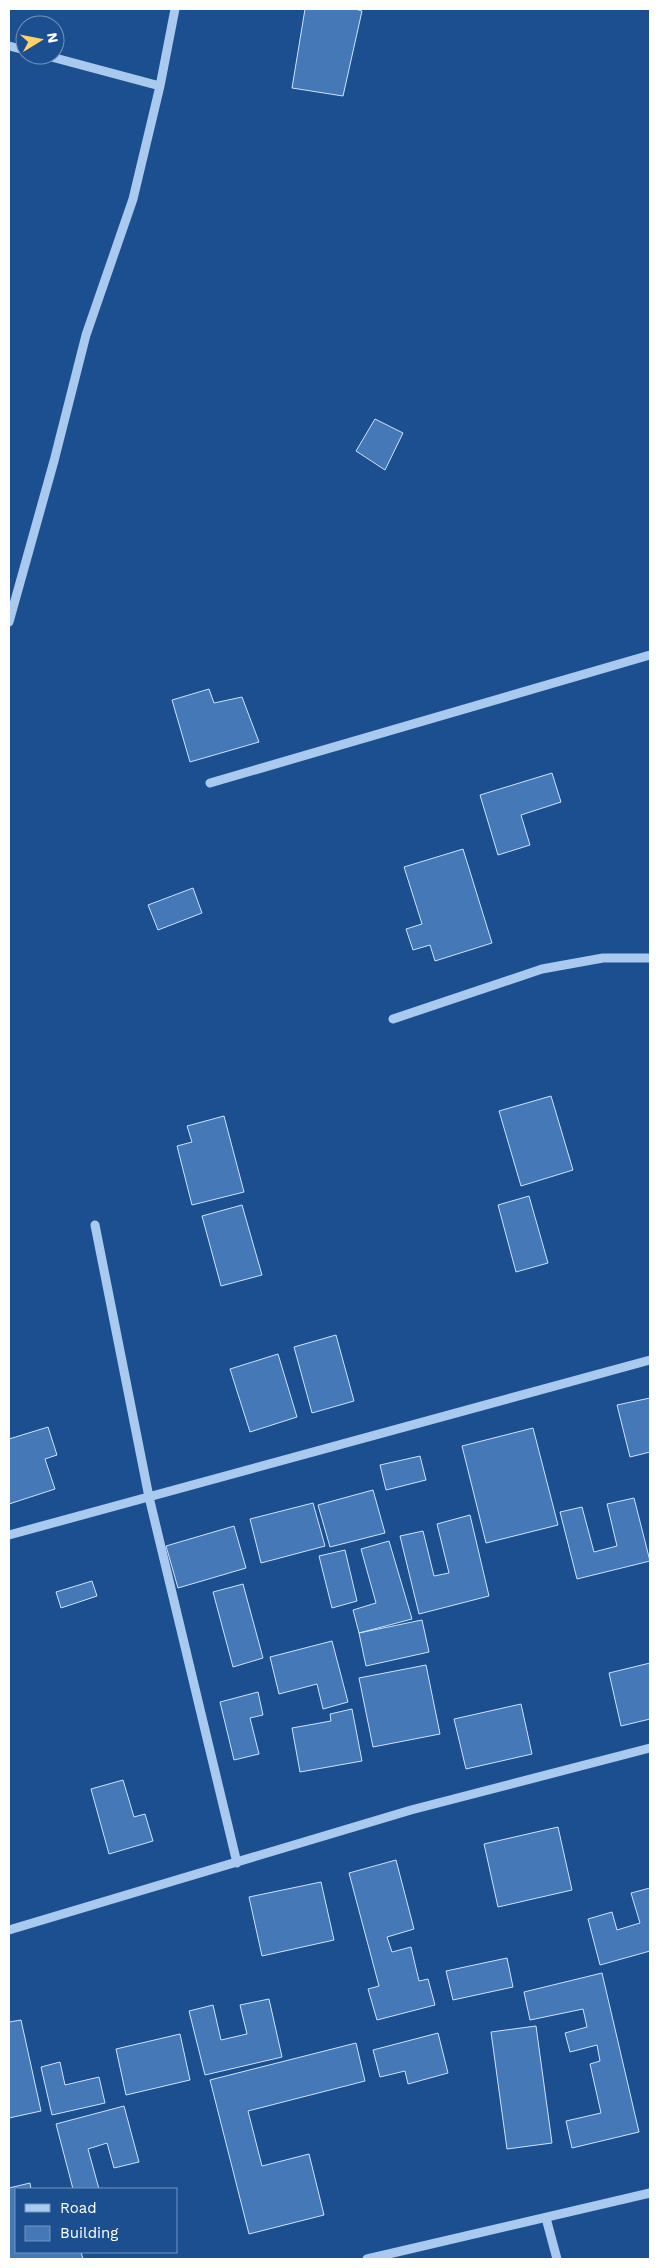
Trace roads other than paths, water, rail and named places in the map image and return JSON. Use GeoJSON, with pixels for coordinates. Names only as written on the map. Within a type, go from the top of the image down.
{"type":"FeatureCollection","features":[{"type":"Feature","properties":{"kind":"street"},"geometry":{"type":"LineString","coordinates":[[9,622],[54,461],[86,335],[133,199],[160,86],[175,9]]}},
{"type":"Feature","properties":{"kind":"street"},"geometry":{"type":"LineString","coordinates":[[65,61],[160,86]]}},
{"type":"Feature","properties":{"kind":"street"},"geometry":{"type":"LineString","coordinates":[[210,783],[650,655]]}},
{"type":"Feature","properties":{"kind":"street"},"geometry":{"type":"LineString","coordinates":[[393,1019],[542,969],[603,958],[650,958]]}},
{"type":"Feature","properties":{"kind":"street"},"geometry":{"type":"LineString","coordinates":[[96,1225],[149,1497],[237,1863]]}},
{"type":"Feature","properties":{"kind":"street"},"geometry":{"type":"LineString","coordinates":[[9,1534],[650,1360]]}},
{"type":"Feature","properties":{"kind":"street"},"geometry":{"type":"LineString","coordinates":[[9,1930],[411,1810],[650,1748]]}},
{"type":"Feature","properties":{"kind":"street"},"geometry":{"type":"LineString","coordinates":[[367,2259],[650,2193]]}},
{"type":"Feature","properties":{"kind":"street"},"geometry":{"type":"LineString","coordinates":[[546,2218],[557,2259]]}}]}
